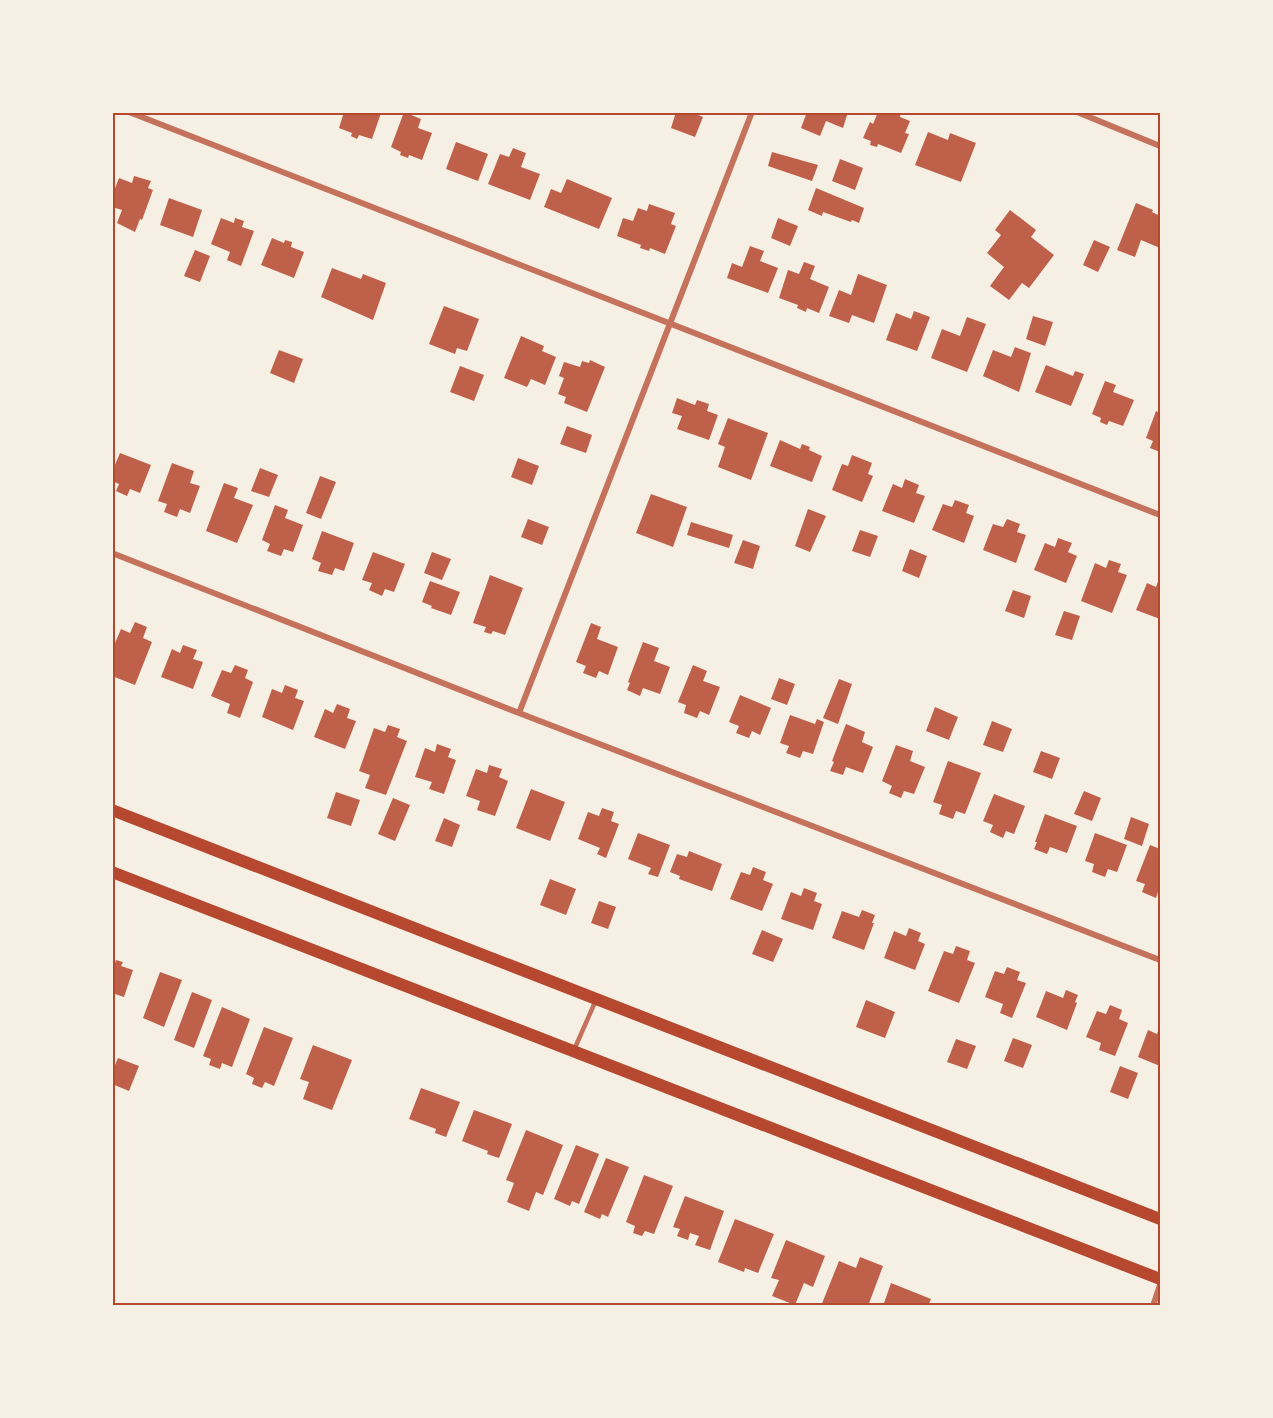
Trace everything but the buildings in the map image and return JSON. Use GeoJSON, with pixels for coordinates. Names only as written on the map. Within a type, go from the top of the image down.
{"type":"FeatureCollection","features":[{"type":"Feature","properties":{"kind":"main road"},"geometry":{"type":"LineString","coordinates":[[112,810],[1161,1219]]}},
{"type":"Feature","properties":{"kind":"main road"},"geometry":{"type":"LineString","coordinates":[[112,872],[1161,1279]]}},
{"type":"Feature","properties":{"kind":"street"},"geometry":{"type":"LineString","coordinates":[[129,112],[1161,515]]}},
{"type":"Feature","properties":{"kind":"street"},"geometry":{"type":"LineString","coordinates":[[519,713],[752,112]]}},
{"type":"Feature","properties":{"kind":"street"},"geometry":{"type":"LineString","coordinates":[[1077,112],[1161,146]]}},
{"type":"Feature","properties":{"kind":"street"},"geometry":{"type":"LineString","coordinates":[[112,554],[1161,960]]}},
{"type":"Feature","properties":{"kind":"street"},"geometry":{"type":"LineString","coordinates":[[1153,1305],[1161,1285]]}},
{"type":"Feature","properties":{"kind":"lane"},"geometry":{"type":"LineString","coordinates":[[573,1052],[596,999]]}}]}
